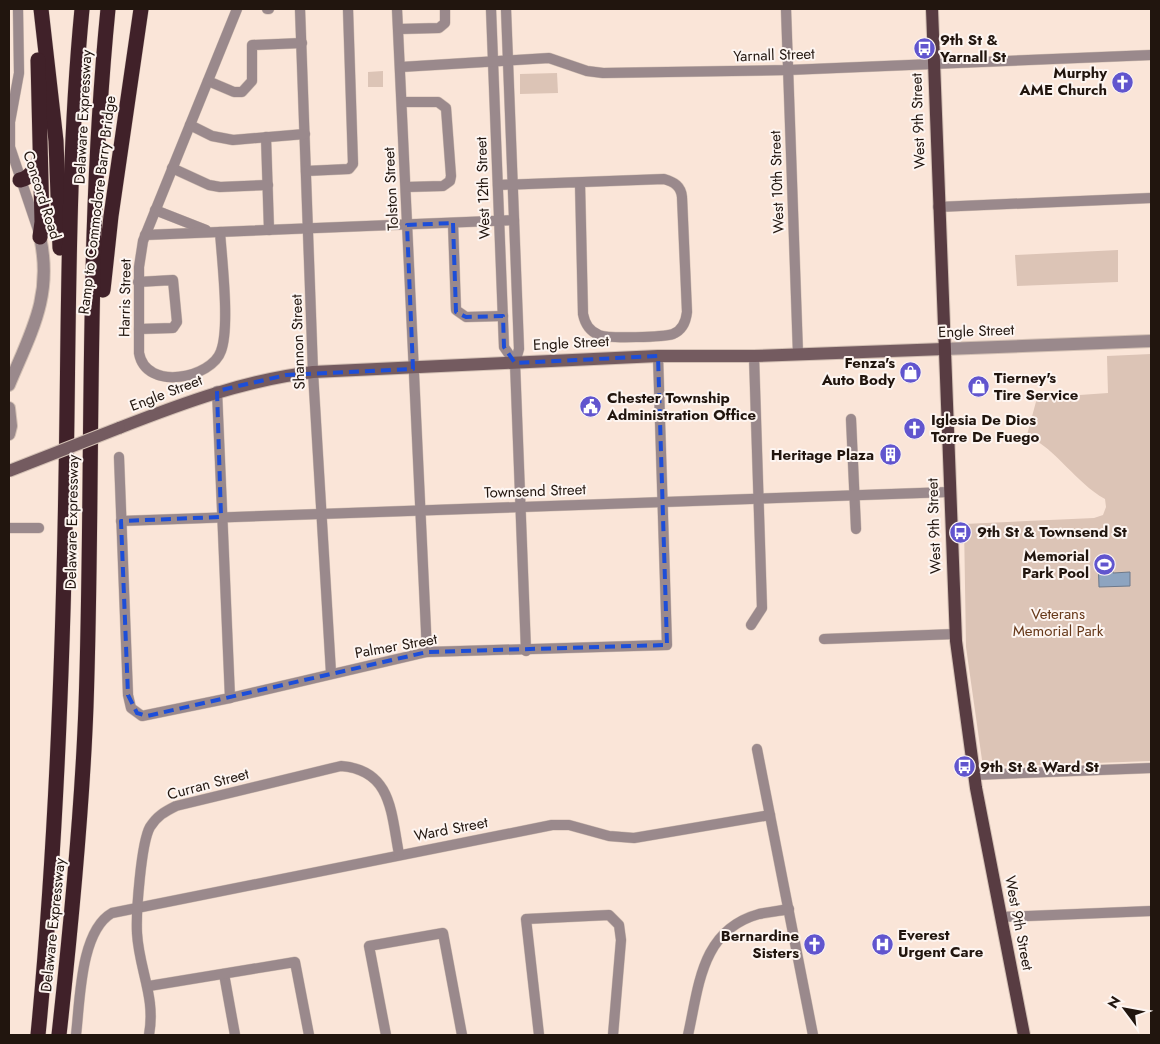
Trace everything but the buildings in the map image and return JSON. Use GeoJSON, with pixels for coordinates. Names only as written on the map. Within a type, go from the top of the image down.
{"type":"FeatureCollection","features":[{"type":"Feature","properties":{"kind":"highway"},"geometry":{"type":"LineString","coordinates":[[36,9],[41,156],[42,222],[40,237]]}},
{"type":"Feature","properties":{"kind":"highway"},"geometry":{"type":"LineString","coordinates":[[41,9],[56,141],[61,278],[60,379],[66,476]]}},
{"type":"Feature","properties":{"kind":"highway","name":"Delaware Expressway"},"geometry":{"type":"LineString","coordinates":[[38,1035],[49,916],[59,744],[72,145],[82,9]]}},
{"type":"Feature","properties":{"kind":"highway","name":"Delaware Expressway"},"geometry":{"type":"LineString","coordinates":[[59,1035],[75,889],[84,754],[96,206],[99,122],[108,9]]}},
{"type":"Feature","properties":{"kind":"highway","name":"Ramp to Commodore Barry Bridge"},"geometry":{"type":"LineString","coordinates":[[92,406],[111,216],[141,9]]}},
{"type":"Feature","properties":{"kind":"highway"},"geometry":{"type":"LineString","coordinates":[[20,180],[26,179],[34,170],[41,156]]}},
{"type":"Feature","properties":{"kind":"main road","name":"West 9th Street"},"geometry":{"type":"LineString","coordinates":[[932,9],[955,634],[974,774],[1024,1035]]}},
{"type":"Feature","properties":{"kind":"main road","name":"Engle Street"},"geometry":{"type":"LineString","coordinates":[[9,471],[217,391],[258,381],[313,372],[658,356],[754,356],[944,349]]}},
{"type":"Feature","properties":{"kind":"street","name":"Concord Road"},"geometry":{"type":"LineString","coordinates":[[9,386],[36,318],[44,288],[45,267],[40,237],[20,180],[12,153],[9,134],[19,73],[18,9]]}},
{"type":"Feature","properties":{"kind":"street","name":"Harris Street"},"geometry":{"type":"LineString","coordinates":[[216,232],[225,336],[218,358],[204,368],[182,376],[160,377],[147,367],[140,357],[138,267],[145,235],[237,9]]}},
{"type":"Feature","properties":{"kind":"street","name":"Shannon Street"},"geometry":{"type":"LineString","coordinates":[[300,9],[313,372],[331,673]]}},
{"type":"Feature","properties":{"kind":"street"},"geometry":{"type":"LineString","coordinates":[[306,171],[349,170],[353,164],[348,9]]}},
{"type":"Feature","properties":{"kind":"street","name":"Tolston Street"},"geometry":{"type":"LineString","coordinates":[[397,9],[401,67],[418,510],[427,652]]}},
{"type":"Feature","properties":{"kind":"street"},"geometry":{"type":"LineString","coordinates":[[399,29],[439,28],[445,22],[446,9]]}},
{"type":"Feature","properties":{"kind":"street","name":"West 12th Street"},"geometry":{"type":"LineString","coordinates":[[491,9],[504,347],[515,363]]}},
{"type":"Feature","properties":{"kind":"street","name":"West 12th Street"},"geometry":{"type":"LineString","coordinates":[[506,9],[518,349],[515,363],[526,650]]}},
{"type":"Feature","properties":{"kind":"street","name":"West 10th Street"},"geometry":{"type":"LineString","coordinates":[[786,9],[798,354]]}},
{"type":"Feature","properties":{"kind":"street"},"geometry":{"type":"LineString","coordinates":[[208,82],[234,92],[244,90],[252,81],[251,48],[254,44],[302,43]]}},
{"type":"Feature","properties":{"kind":"street","name":"Yarnall Street"},"geometry":{"type":"LineString","coordinates":[[401,67],[549,58],[587,72],[604,74],[788,70],[1151,55]]}},
{"type":"Feature","properties":{"kind":"street"},"geometry":{"type":"LineString","coordinates":[[402,102],[438,102],[446,108],[451,176],[450,181],[443,186],[406,188]]}},
{"type":"Feature","properties":{"kind":"street"},"geometry":{"type":"LineString","coordinates":[[190,125],[224,139],[305,134]]}},
{"type":"Feature","properties":{"kind":"street"},"geometry":{"type":"LineString","coordinates":[[266,137],[269,230]]}},
{"type":"Feature","properties":{"kind":"street"},"geometry":{"type":"LineString","coordinates":[[172,168],[209,185],[220,187],[268,185]]}},
{"type":"Feature","properties":{"kind":"street"},"geometry":{"type":"LineString","coordinates":[[498,185],[664,179],[675,183],[680,189],[682,197],[687,312],[682,328],[668,335],[603,337],[590,329],[586,324],[583,314],[580,183]]}},
{"type":"Feature","properties":{"kind":"street"},"geometry":{"type":"LineString","coordinates":[[938,207],[1151,198]]}},
{"type":"Feature","properties":{"kind":"street"},"geometry":{"type":"LineString","coordinates":[[155,210],[216,232]]}},
{"type":"Feature","properties":{"kind":"street"},"geometry":{"type":"LineString","coordinates":[[145,235],[514,220]]}},
{"type":"Feature","properties":{"kind":"street"},"geometry":{"type":"LineString","coordinates":[[453,223],[456,310],[466,317],[503,316]]}},
{"type":"Feature","properties":{"kind":"street"},"geometry":{"type":"LineString","coordinates":[[138,282],[173,280],[177,322],[172,328],[139,329]]}},
{"type":"Feature","properties":{"kind":"street","name":"Engle Street"},"geometry":{"type":"LineString","coordinates":[[944,349],[1151,341]]}},
{"type":"Feature","properties":{"kind":"street"},"geometry":{"type":"LineString","coordinates":[[658,356],[664,502]]}},
{"type":"Feature","properties":{"kind":"street"},"geometry":{"type":"LineString","coordinates":[[751,625],[762,608],[754,356]]}},
{"type":"Feature","properties":{"kind":"street"},"geometry":{"type":"LineString","coordinates":[[217,391],[230,698]]}},
{"type":"Feature","properties":{"kind":"street"},"geometry":{"type":"LineString","coordinates":[[9,408],[11,426],[9,434]]}},
{"type":"Feature","properties":{"kind":"street"},"geometry":{"type":"LineString","coordinates":[[851,419],[856,529]]}},
{"type":"Feature","properties":{"kind":"street"},"geometry":{"type":"LineString","coordinates":[[119,457],[121,521]]}},
{"type":"Feature","properties":{"kind":"street","name":"Townsend Street"},"geometry":{"type":"LineString","coordinates":[[121,521],[949,492]]}},
{"type":"Feature","properties":{"kind":"street","name":"Palmer Street"},"geometry":{"type":"LineString","coordinates":[[121,521],[128,695],[131,708],[137,714],[146,716],[427,652],[667,645],[664,502]]}},
{"type":"Feature","properties":{"kind":"street"},"geometry":{"type":"LineString","coordinates":[[9,528],[39,528]]}},
{"type":"Feature","properties":{"kind":"street"},"geometry":{"type":"LineString","coordinates":[[824,639],[955,634]]}},
{"type":"Feature","properties":{"kind":"street"},"geometry":{"type":"LineString","coordinates":[[757,749],[813,1035]]}},
{"type":"Feature","properties":{"kind":"street","name":"Curran Street"},"geometry":{"type":"LineString","coordinates":[[149,1035],[152,1021],[149,986],[137,934],[138,906],[144,850],[149,829],[160,814],[176,806],[341,766],[357,767],[370,774],[381,784],[388,800],[399,854]]}},
{"type":"Feature","properties":{"kind":"street"},"geometry":{"type":"LineString","coordinates":[[974,774],[1151,768]]}},
{"type":"Feature","properties":{"kind":"street","name":"Ward Street"},"geometry":{"type":"LineString","coordinates":[[76,1035],[86,956],[94,933],[104,918],[112,913],[138,906],[552,825],[569,825],[608,836],[634,838],[770,815]]}},
{"type":"Feature","properties":{"kind":"street"},"geometry":{"type":"LineString","coordinates":[[688,1035],[704,962],[716,941],[737,923],[759,914],[789,910]]}},
{"type":"Feature","properties":{"kind":"street"},"geometry":{"type":"LineString","coordinates":[[1001,917],[1151,911]]}},
{"type":"Feature","properties":{"kind":"street"},"geometry":{"type":"LineString","coordinates":[[539,1035],[526,919],[609,915],[619,925],[621,940],[614,1035]]}},
{"type":"Feature","properties":{"kind":"street"},"geometry":{"type":"LineString","coordinates":[[386,1035],[369,946],[442,933],[462,1035]]}},
{"type":"Feature","properties":{"kind":"street"},"geometry":{"type":"LineString","coordinates":[[149,986],[296,962],[309,1035]]}},
{"type":"Feature","properties":{"kind":"street"},"geometry":{"type":"LineString","coordinates":[[224,974],[235,1035]]}},
{"type":"Feature","properties":{"kind":"highlighted area"},"geometry":{"type":"Polygon","coordinates":[[[453,223],[456,312],[466,317],[503,316],[504,347],[515,363],[658,356],[667,645],[427,652],[147,716],[137,713],[128,695],[121,521],[221,517],[217,391],[286,375],[413,369],[407,225],[453,223]]]}},
{"type":"Feature","properties":{"kind":"green space"},"geometry":{"type":"Polygon","coordinates":[[[383,71],[383,87],[368,87],[368,72],[383,71]]]}},
{"type":"Feature","properties":{"kind":"green space"},"geometry":{"type":"Polygon","coordinates":[[[557,73],[558,93],[520,94],[520,74],[557,73]]]}},
{"type":"Feature","properties":{"kind":"green space"},"geometry":{"type":"Polygon","coordinates":[[[1118,250],[1118,282],[1017,286],[1015,255],[1118,250]]]}},
{"type":"Feature","properties":{"kind":"green space","name":"Veterans Memorial Park"},"geometry":{"type":"Polygon","coordinates":[[[1151,354],[1151,761],[983,767],[966,647],[964,524],[1094,518],[1103,515],[1106,507],[1105,499],[1094,492],[1048,449],[1027,435],[1037,398],[1108,393],[1107,356],[1151,354]]]}},
{"type":"Feature","properties":{"kind":"water","name":"Memorial Park Pool"},"geometry":{"type":"Polygon","coordinates":[[[1098,557],[1112,557],[1113,573],[1130,572],[1130,586],[1099,587],[1098,557]]]}},
{"type":"Feature","properties":{"kind":"place","name":"9th St & Yarnall St"},"geometry":{"type":"Point","coordinates":[924,49]}},
{"type":"Feature","properties":{"kind":"place","name":"Murphy AME Church"},"geometry":{"type":"Point","coordinates":[1123,82]}},
{"type":"Feature","properties":{"kind":"place","name":"Fenza's Auto Body"},"geometry":{"type":"Point","coordinates":[911,372]}},
{"type":"Feature","properties":{"kind":"place","name":"Tierney's Tire Service"},"geometry":{"type":"Point","coordinates":[978,387]}},
{"type":"Feature","properties":{"kind":"place","name":"Chester Township Administration Office"},"geometry":{"type":"Point","coordinates":[591,407]}},
{"type":"Feature","properties":{"kind":"place","name":"Iglesia De Dios Torre De Fuego"},"geometry":{"type":"Point","coordinates":[915,429]}},
{"type":"Feature","properties":{"kind":"place","name":"Heritage Plaza"},"geometry":{"type":"Point","coordinates":[890,455]}},
{"type":"Feature","properties":{"kind":"place","name":"9th St & Townsend St"},"geometry":{"type":"Point","coordinates":[961,532]}},
{"type":"Feature","properties":{"kind":"place","name":"Memorial Park Pool"},"geometry":{"type":"Point","coordinates":[1105,565]}},
{"type":"Feature","properties":{"kind":"place","name":"9th St & Ward St"},"geometry":{"type":"Point","coordinates":[964,767]}},
{"type":"Feature","properties":{"kind":"place","name":"Everest Urgent Care"},"geometry":{"type":"Point","coordinates":[882,944]}},
{"type":"Feature","properties":{"kind":"place","name":"Bernardine Sisters"},"geometry":{"type":"Point","coordinates":[815,945]}}]}
